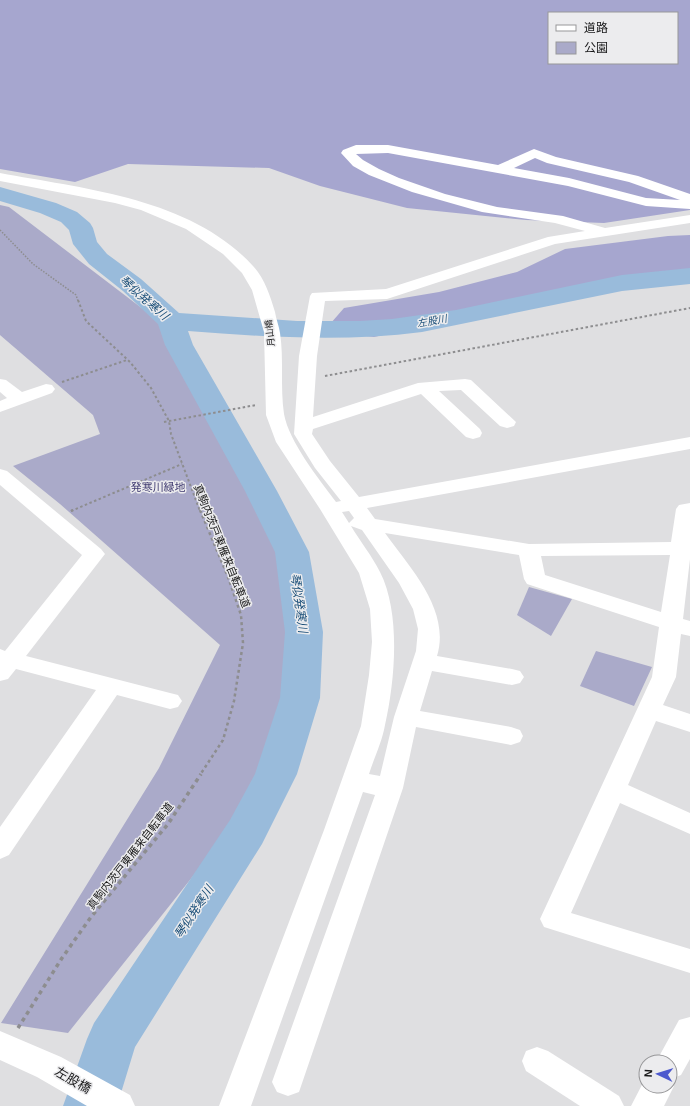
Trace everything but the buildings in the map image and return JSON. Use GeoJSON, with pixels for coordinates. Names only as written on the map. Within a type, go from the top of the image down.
{"type":"FeatureCollection","features":[{"type":"Feature","properties":{"kind":"main road","name":"左股橋"},"geometry":{"type":"LineString","coordinates":[[8,1039],[49,1067],[118,1106]]}},
{"type":"Feature","properties":{"kind":"street"},"geometry":{"type":"LineString","coordinates":[[606,232],[563,220],[496,211],[436,196],[374,174],[352,160],[348,153],[356,149],[388,149],[569,182],[646,202],[690,206]]}},
{"type":"Feature","properties":{"kind":"street"},"geometry":{"type":"LineString","coordinates":[[501,169],[534,153],[552,160],[633,179],[690,199]]}},
{"type":"Feature","properties":{"kind":"street","name":"月山橋"},"geometry":{"type":"LineString","coordinates":[[0,177],[117,199],[146,207],[191,226],[228,251],[248,270],[260,290],[272,332],[275,415],[285,442],[370,573],[381,609],[384,642],[382,675],[373,726],[236,1106]]}},
{"type":"Feature","properties":{"kind":"street"},"geometry":{"type":"LineString","coordinates":[[288,1082],[390,788],[406,717],[427,651],[429,629],[424,609],[409,582],[354,504],[322,464],[303,434],[307,368],[318,296],[387,294],[553,240],[690,219]]}},
{"type":"Feature","properties":{"kind":"street"},"geometry":{"type":"LineString","coordinates":[[0,384],[19,398]]}},
{"type":"Feature","properties":{"kind":"street"},"geometry":{"type":"LineString","coordinates":[[304,426],[424,387],[465,384],[507,422]]}},
{"type":"Feature","properties":{"kind":"street"},"geometry":{"type":"LineString","coordinates":[[0,407],[19,398],[52,386]]}},
{"type":"Feature","properties":{"kind":"street"},"geometry":{"type":"LineString","coordinates":[[424,387],[473,433]]}},
{"type":"Feature","properties":{"kind":"street"},"geometry":{"type":"LineString","coordinates":[[334,516],[354,504],[690,443]]}},
{"type":"Feature","properties":{"kind":"street"},"geometry":{"type":"LineString","coordinates":[[2,481],[52,519],[94,554],[4,663],[111,686],[170,701]]}},
{"type":"Feature","properties":{"kind":"street"},"geometry":{"type":"LineString","coordinates":[[690,509],[686,510],[681,548],[681,626],[664,677],[650,710],[554,919],[690,961]]}},
{"type":"Feature","properties":{"kind":"street"},"geometry":{"type":"LineString","coordinates":[[334,516],[368,524],[529,550],[681,548]]}},
{"type":"Feature","properties":{"kind":"street"},"geometry":{"type":"LineString","coordinates":[[529,550],[535,579],[681,626]]}},
{"type":"Feature","properties":{"kind":"street"},"geometry":{"type":"LineString","coordinates":[[423,662],[512,677]]}},
{"type":"Feature","properties":{"kind":"street"},"geometry":{"type":"LineString","coordinates":[[0,848],[111,686]]}},
{"type":"Feature","properties":{"kind":"street"},"geometry":{"type":"LineString","coordinates":[[650,710],[690,722]]}},
{"type":"Feature","properties":{"kind":"street"},"geometry":{"type":"LineString","coordinates":[[406,717],[511,736]]}},
{"type":"Feature","properties":{"kind":"street"},"geometry":{"type":"LineString","coordinates":[[354,781],[390,788]]}},
{"type":"Feature","properties":{"kind":"street"},"geometry":{"type":"LineString","coordinates":[[613,789],[690,824]]}},
{"type":"Feature","properties":{"kind":"street"},"geometry":{"type":"LineString","coordinates":[[676,1054],[690,1030]]}},
{"type":"Feature","properties":{"kind":"street"},"geometry":{"type":"LineString","coordinates":[[537,1061],[608,1106]]}},
{"type":"Feature","properties":{"kind":"street"},"geometry":{"type":"LineString","coordinates":[[647,1106],[654,1094]]}},
{"type":"Feature","properties":{"kind":"path","name":"真駒内茨戸東雁来自転車道"},"geometry":{"type":"LineString","coordinates":[[0,230],[33,264],[76,295],[86,321],[127,360],[150,388],[169,421],[171,434],[182,464],[202,516],[228,576],[241,615],[242,642],[234,701],[223,740],[168,824],[91,917],[8,1039]]}},
{"type":"Feature","properties":{"kind":"path"},"geometry":{"type":"LineString","coordinates":[[307,368],[690,308]]}},
{"type":"Feature","properties":{"kind":"path"},"geometry":{"type":"LineString","coordinates":[[52,386],[127,360]]}},
{"type":"Feature","properties":{"kind":"path"},"geometry":{"type":"LineString","coordinates":[[164,422],[257,405]]}},
{"type":"Feature","properties":{"kind":"path"},"geometry":{"type":"LineString","coordinates":[[52,519],[182,464]]}},
{"type":"Feature","properties":{"kind":"green space","name":"発寒川緑地"},"geometry":{"type":"Polygon","coordinates":[[[0,205],[9,207],[160,322],[188,380],[255,508],[282,549],[292,701],[225,836],[68,1033],[1,1023],[159,768],[220,645],[60,504],[13,466],[100,434],[93,415],[0,335],[0,205]]]}},
{"type":"Feature","properties":{"kind":"green space"},"geometry":{"type":"Polygon","coordinates":[[[529,587],[572,599],[551,636],[517,615],[529,587]]]}},
{"type":"Feature","properties":{"kind":"green space"},"geometry":{"type":"Polygon","coordinates":[[[596,651],[652,667],[634,706],[580,686],[596,651]]]}},
{"type":"Feature","properties":{"kind":"shaded area"},"geometry":{"type":"Polygon","coordinates":[[[0,0],[690,0],[690,210],[604,223],[526,220],[407,208],[320,186],[269,168],[128,164],[75,182],[0,169],[0,0]]]}},
{"type":"Feature","properties":{"kind":"shaded area"},"geometry":{"type":"Polygon","coordinates":[[[690,235],[690,274],[614,288],[530,297],[456,319],[374,337],[324,331],[344,308],[439,292],[517,272],[565,249],[668,236],[690,235]]]}},
{"type":"Feature","properties":{"kind":"waterway","name":"琴似発寒川"},"geometry":{"type":"LineString","coordinates":[[0,194],[48,208],[69,217],[81,228],[85,244],[98,259],[132,285],[171,321]]}},
{"type":"Feature","properties":{"kind":"waterway","name":"左股川"},"geometry":{"type":"LineString","coordinates":[[171,321],[297,329],[329,330],[392,328],[456,318],[622,283],[656,278],[690,276]]}},
{"type":"Feature","properties":{"kind":"waterway","name":"琴似発寒川"},"geometry":{"type":"LineString","coordinates":[[90,1106],[112,1039],[246,832],[276,774],[300,698],[304,632],[292,552],[261,491],[179,345],[171,321]]}}]}
